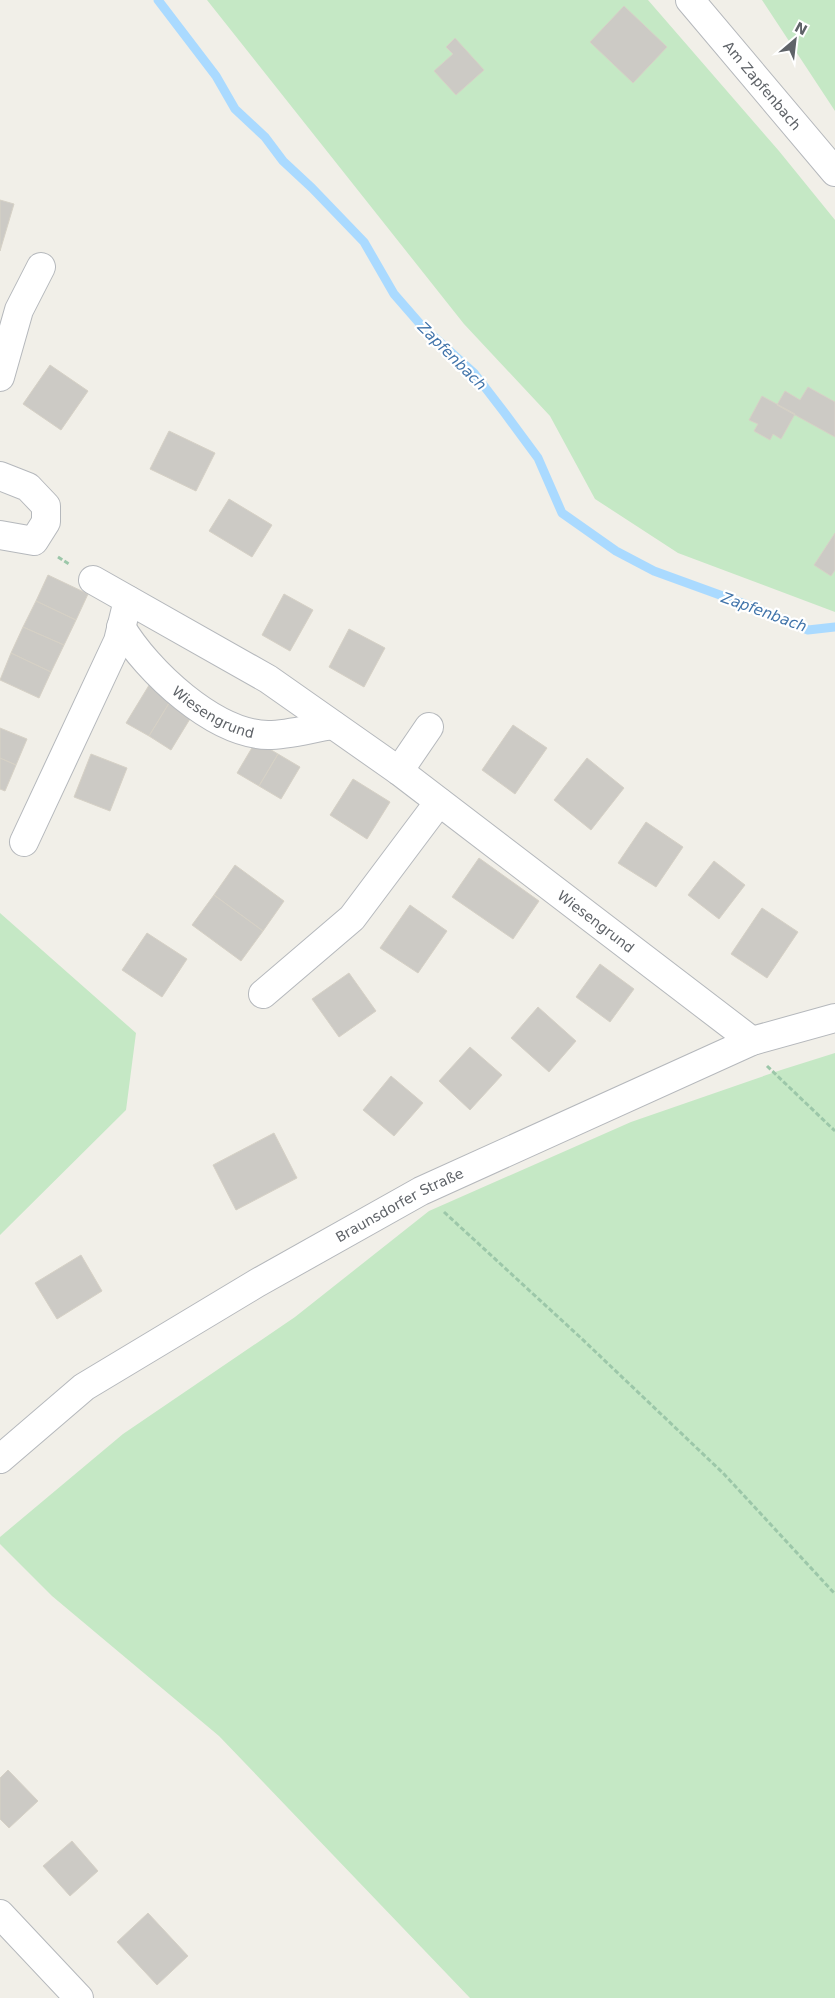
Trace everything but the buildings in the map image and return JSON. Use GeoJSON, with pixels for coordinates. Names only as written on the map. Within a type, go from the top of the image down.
{"type":"FeatureCollection","features":[{"type":"Feature","properties":{"kind":"street","name":"Am Zapfenbach"},"geometry":{"type":"LineString","coordinates":[[690,0],[835,172]]}},
{"type":"Feature","properties":{"kind":"street"},"geometry":{"type":"LineString","coordinates":[[0,377],[19,310],[40,267]]}},
{"type":"Feature","properties":{"kind":"street"},"geometry":{"type":"LineString","coordinates":[[0,476],[28,487],[46,506],[46,522],[34,541],[0,535]]}},
{"type":"Feature","properties":{"kind":"street","name":"Wiesengrund"},"geometry":{"type":"LineString","coordinates":[[93,580],[268,679],[399,771],[752,1041]]}},
{"type":"Feature","properties":{"kind":"street"},"geometry":{"type":"LineString","coordinates":[[24,842],[118,641],[128,600]]}},
{"type":"Feature","properties":{"kind":"street","name":"Wiesengrund"},"geometry":{"type":"LineString","coordinates":[[121,627],[131,644],[148,665],[171,686],[203,710],[237,730],[268,735],[333,725]]}},
{"type":"Feature","properties":{"kind":"street"},"geometry":{"type":"LineString","coordinates":[[399,771],[429,727]]}},
{"type":"Feature","properties":{"kind":"street"},"geometry":{"type":"LineString","coordinates":[[263,994],[352,918],[439,802]]}},
{"type":"Feature","properties":{"kind":"street","name":"Braunsdorfer Straße"},"geometry":{"type":"LineString","coordinates":[[0,1459],[84,1387],[257,1284],[421,1191],[752,1041],[835,1018]]}},
{"type":"Feature","properties":{"kind":"street"},"geometry":{"type":"LineString","coordinates":[[0,1914],[79,1998]]}},
{"type":"Feature","properties":{"kind":"path"},"geometry":{"type":"LineString","coordinates":[[34,541],[93,580]]}},
{"type":"Feature","properties":{"kind":"path"},"geometry":{"type":"LineString","coordinates":[[752,1041],[768,1067],[835,1131]]}},
{"type":"Feature","properties":{"kind":"path"},"geometry":{"type":"LineString","coordinates":[[421,1191],[581,1338],[722,1473],[835,1594]]}},
{"type":"Feature","properties":{"kind":"green space"},"geometry":{"type":"Polygon","coordinates":[[[207,0],[648,0],[779,151],[835,220],[835,612],[678,553],[595,499],[550,416],[464,324],[207,0]]]}},
{"type":"Feature","properties":{"kind":"green space"},"geometry":{"type":"Polygon","coordinates":[[[762,0],[835,0],[835,111],[762,0]]]}},
{"type":"Feature","properties":{"kind":"green space"},"geometry":{"type":"Polygon","coordinates":[[[0,913],[136,1033],[126,1110],[0,1235],[0,913]]]}},
{"type":"Feature","properties":{"kind":"green space"},"geometry":{"type":"Polygon","coordinates":[[[835,1053],[835,1998],[470,1998],[219,1736],[52,1596],[0,1544],[0,1537],[123,1434],[295,1317],[429,1211],[631,1122],[835,1053]]]}},
{"type":"Feature","properties":{"kind":"waterway","name":"Zapfenbach"},"geometry":{"type":"LineString","coordinates":[[158,0],[216,76],[235,109],[265,137],[283,161],[364,242],[394,294],[421,325],[474,373],[538,458],[562,513],[616,551],[654,571],[753,607],[808,630],[835,627]]}}]}
